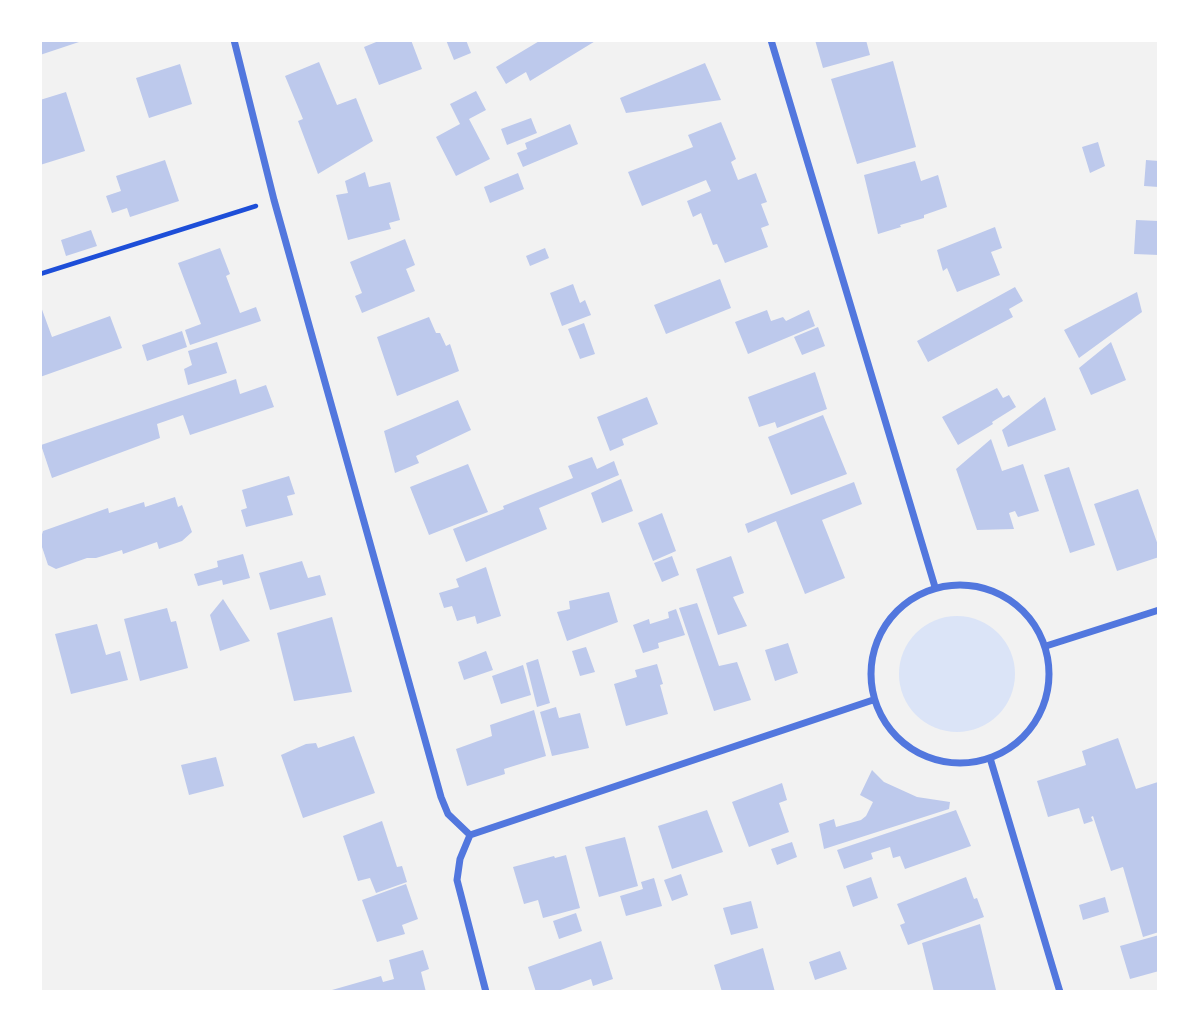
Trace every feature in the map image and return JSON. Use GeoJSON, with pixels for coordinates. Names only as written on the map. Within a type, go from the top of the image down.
{"type":"FeatureCollection","features":[{"type":"Feature","properties":{"kind":"street"},"geometry":{"type":"LineString","coordinates":[[234,40],[274,200],[441,797],[448,814],[470,835]]}},
{"type":"Feature","properties":{"kind":"street"},"geometry":{"type":"LineString","coordinates":[[771,40],[934,587]]}},
{"type":"Feature","properties":{"kind":"street"},"geometry":{"type":"LineString","coordinates":[[962,584],[989,589],[1014,602],[1033,622],[1046,646],[1050,673],[1046,701],[1033,726],[1014,746],[990,758],[961,764],[933,760],[907,747],[886,726],[873,700],[870,672],[875,644],[888,619],[909,600],[934,587],[962,584]]}},
{"type":"Feature","properties":{"kind":"street"},"geometry":{"type":"LineString","coordinates":[[1046,646],[1159,610]]}},
{"type":"Feature","properties":{"kind":"street"},"geometry":{"type":"LineString","coordinates":[[486,992],[457,880],[460,859],[470,835],[873,700]]}},
{"type":"Feature","properties":{"kind":"street"},"geometry":{"type":"LineString","coordinates":[[990,758],[1060,992]]}},
{"type":"Feature","properties":{"kind":"path"},"geometry":{"type":"LineString","coordinates":[[40,274],[274,200]]}},
{"type":"Feature","properties":{"kind":"shaded area"},"geometry":{"type":"Polygon","coordinates":[[[957,616],[979,621],[998,633],[1010,652],[1015,674],[1010,696],[998,715],[979,727],[957,732],[935,727],[916,715],[904,696],[899,674],[904,652],[916,633],[935,621],[957,616]]]}},
{"type":"Feature","properties":{"kind":"building"},"geometry":{"type":"Polygon","coordinates":[[[40,40],[82,40],[82,41],[40,55],[40,40]]]}},
{"type":"Feature","properties":{"kind":"building"},"geometry":{"type":"Polygon","coordinates":[[[381,40],[411,40],[422,69],[379,85],[364,47],[381,40]]]}},
{"type":"Feature","properties":{"kind":"building"},"geometry":{"type":"Polygon","coordinates":[[[446,40],[466,40],[471,53],[454,60],[446,40]]]}},
{"type":"Feature","properties":{"kind":"building"},"geometry":{"type":"Polygon","coordinates":[[[541,40],[597,40],[530,81],[526,72],[506,84],[496,67],[541,40]]]}},
{"type":"Feature","properties":{"kind":"building"},"geometry":{"type":"Polygon","coordinates":[[[815,40],[866,40],[870,55],[823,68],[815,40]]]}},
{"type":"Feature","properties":{"kind":"building"},"geometry":{"type":"Polygon","coordinates":[[[893,61],[916,147],[857,164],[831,79],[893,61]]]}},
{"type":"Feature","properties":{"kind":"building"},"geometry":{"type":"Polygon","coordinates":[[[319,62],[337,105],[356,98],[373,141],[318,174],[298,121],[303,119],[285,76],[319,62]]]}},
{"type":"Feature","properties":{"kind":"building"},"geometry":{"type":"Polygon","coordinates":[[[705,63],[721,100],[626,113],[620,98],[705,63]]]}},
{"type":"Feature","properties":{"kind":"building"},"geometry":{"type":"Polygon","coordinates":[[[180,64],[192,104],[149,118],[136,78],[180,64]]]}},
{"type":"Feature","properties":{"kind":"building"},"geometry":{"type":"Polygon","coordinates":[[[476,91],[486,110],[469,119],[490,159],[456,176],[436,137],[460,124],[450,104],[476,91]]]}},
{"type":"Feature","properties":{"kind":"building"},"geometry":{"type":"Polygon","coordinates":[[[66,92],[85,151],[40,165],[40,100],[66,92]]]}},
{"type":"Feature","properties":{"kind":"building"},"geometry":{"type":"Polygon","coordinates":[[[531,118],[537,133],[507,145],[501,129],[531,118]]]}},
{"type":"Feature","properties":{"kind":"building"},"geometry":{"type":"Polygon","coordinates":[[[721,122],[736,159],[731,162],[738,180],[756,173],[767,202],[761,204],[769,225],[761,228],[768,247],[725,263],[717,244],[713,245],[701,213],[693,217],[687,201],[711,191],[706,180],[642,206],[628,172],[693,147],[688,135],[721,122]]]}},
{"type":"Feature","properties":{"kind":"building"},"geometry":{"type":"Polygon","coordinates":[[[570,124],[578,144],[523,167],[517,153],[527,149],[525,143],[570,124]]]}},
{"type":"Feature","properties":{"kind":"building"},"geometry":{"type":"Polygon","coordinates":[[[1098,142],[1105,166],[1090,173],[1082,147],[1098,142]]]}},
{"type":"Feature","properties":{"kind":"building"},"geometry":{"type":"Polygon","coordinates":[[[165,160],[179,201],[130,217],[127,208],[112,213],[106,196],[121,191],[116,176],[165,160]]]}},
{"type":"Feature","properties":{"kind":"building"},"geometry":{"type":"Polygon","coordinates":[[[1146,160],[1159,161],[1159,187],[1144,186],[1146,160]]]}},
{"type":"Feature","properties":{"kind":"building"},"geometry":{"type":"Polygon","coordinates":[[[915,161],[921,181],[938,175],[947,207],[878,234],[864,175],[915,161]]]}},
{"type":"Feature","properties":{"kind":"building"},"geometry":{"type":"Polygon","coordinates":[[[365,172],[369,187],[390,182],[400,220],[389,223],[391,229],[348,240],[336,195],[348,193],[345,181],[365,172]]]}},
{"type":"Feature","properties":{"kind":"building"},"geometry":{"type":"Polygon","coordinates":[[[518,173],[524,189],[490,203],[484,187],[518,173]]]}},
{"type":"Feature","properties":{"kind":"building"},"geometry":{"type":"Polygon","coordinates":[[[1136,220],[1159,221],[1159,255],[1134,254],[1136,220]]]}},
{"type":"Feature","properties":{"kind":"building"},"geometry":{"type":"Polygon","coordinates":[[[995,227],[1002,248],[991,252],[1000,275],[957,292],[947,268],[943,271],[937,250],[995,227]]]}},
{"type":"Feature","properties":{"kind":"building"},"geometry":{"type":"Polygon","coordinates":[[[91,230],[97,246],[66,256],[61,240],[91,230]]]}},
{"type":"Feature","properties":{"kind":"building"},"geometry":{"type":"Polygon","coordinates":[[[405,239],[415,265],[406,269],[415,291],[362,313],[355,296],[362,293],[350,262],[405,239]]]}},
{"type":"Feature","properties":{"kind":"building"},"geometry":{"type":"Polygon","coordinates":[[[220,248],[230,274],[226,276],[240,313],[256,307],[261,321],[190,345],[185,330],[201,324],[178,263],[220,248]]]}},
{"type":"Feature","properties":{"kind":"building"},"geometry":{"type":"Polygon","coordinates":[[[545,248],[549,258],[530,266],[526,256],[545,248]]]}},
{"type":"Feature","properties":{"kind":"building"},"geometry":{"type":"Polygon","coordinates":[[[720,279],[731,308],[666,334],[654,305],[720,279]]]}},
{"type":"Feature","properties":{"kind":"building"},"geometry":{"type":"Polygon","coordinates":[[[573,284],[580,303],[585,300],[591,315],[562,326],[550,293],[573,284]]]}},
{"type":"Feature","properties":{"kind":"building"},"geometry":{"type":"Polygon","coordinates":[[[1015,287],[1023,301],[1009,309],[1013,317],[928,362],[917,341],[1015,287]]]}},
{"type":"Feature","properties":{"kind":"building"},"geometry":{"type":"Polygon","coordinates":[[[1137,292],[1142,312],[1079,358],[1064,330],[1137,292]]]}},
{"type":"Feature","properties":{"kind":"building"},"geometry":{"type":"Polygon","coordinates":[[[40,304],[52,337],[110,316],[122,348],[40,377],[40,304]]]}},
{"type":"Feature","properties":{"kind":"building"},"geometry":{"type":"Polygon","coordinates":[[[767,310],[771,321],[783,317],[786,321],[809,310],[815,326],[748,354],[735,322],[767,310]]]}},
{"type":"Feature","properties":{"kind":"building"},"geometry":{"type":"Polygon","coordinates":[[[429,317],[446,346],[450,344],[459,371],[397,396],[377,337],[429,317]]]}},
{"type":"Feature","properties":{"kind":"building"},"geometry":{"type":"Polygon","coordinates":[[[584,323],[595,354],[580,359],[568,329],[584,323]]]}},
{"type":"Feature","properties":{"kind":"building"},"geometry":{"type":"Polygon","coordinates":[[[818,327],[825,346],[802,355],[794,337],[818,327]]]}},
{"type":"Feature","properties":{"kind":"building"},"geometry":{"type":"Polygon","coordinates":[[[182,331],[187,347],[147,361],[142,345],[182,331]]]}},
{"type":"Feature","properties":{"kind":"building"},"geometry":{"type":"Polygon","coordinates":[[[217,342],[227,373],[188,385],[184,369],[192,365],[188,351],[217,342]]]}},
{"type":"Feature","properties":{"kind":"building"},"geometry":{"type":"Polygon","coordinates":[[[1111,342],[1126,380],[1091,395],[1079,368],[1111,342]]]}},
{"type":"Feature","properties":{"kind":"building"},"geometry":{"type":"Polygon","coordinates":[[[815,372],[827,409],[777,428],[775,422],[759,427],[748,397],[815,372]]]}},
{"type":"Feature","properties":{"kind":"building"},"geometry":{"type":"Polygon","coordinates":[[[236,379],[240,394],[266,385],[274,407],[190,435],[183,415],[157,424],[160,438],[52,478],[41,445],[236,379]]]}},
{"type":"Feature","properties":{"kind":"building"},"geometry":{"type":"Polygon","coordinates":[[[997,388],[1003,398],[1009,395],[1016,407],[958,445],[942,417],[997,388]]]}},
{"type":"Feature","properties":{"kind":"building"},"geometry":{"type":"Polygon","coordinates":[[[647,397],[658,424],[622,439],[624,445],[610,451],[597,417],[647,397]]]}},
{"type":"Feature","properties":{"kind":"building"},"geometry":{"type":"Polygon","coordinates":[[[1045,397],[1056,430],[1008,447],[1002,430],[1045,397]]]}},
{"type":"Feature","properties":{"kind":"building"},"geometry":{"type":"Polygon","coordinates":[[[458,400],[471,430],[416,456],[419,463],[395,473],[384,431],[458,400]]]}},
{"type":"Feature","properties":{"kind":"building"},"geometry":{"type":"Polygon","coordinates":[[[823,415],[847,474],[791,495],[768,437],[823,415]]]}},
{"type":"Feature","properties":{"kind":"building"},"geometry":{"type":"Polygon","coordinates":[[[991,439],[1002,471],[1023,464],[1039,511],[1018,517],[1015,511],[1009,513],[1014,529],[977,530],[956,469],[991,439]]]}},
{"type":"Feature","properties":{"kind":"building"},"geometry":{"type":"Polygon","coordinates":[[[592,457],[597,469],[614,461],[619,475],[539,508],[547,529],[466,562],[453,529],[573,478],[568,466],[592,457]]]}},
{"type":"Feature","properties":{"kind":"building"},"geometry":{"type":"Polygon","coordinates":[[[468,464],[488,512],[429,535],[410,487],[468,464]]]}},
{"type":"Feature","properties":{"kind":"building"},"geometry":{"type":"Polygon","coordinates":[[[1069,467],[1095,545],[1070,553],[1044,475],[1069,467]]]}},
{"type":"Feature","properties":{"kind":"building"},"geometry":{"type":"Polygon","coordinates":[[[289,476],[295,494],[287,496],[293,515],[246,527],[241,510],[247,508],[242,490],[289,476]]]}},
{"type":"Feature","properties":{"kind":"building"},"geometry":{"type":"Polygon","coordinates":[[[621,479],[633,511],[602,523],[591,493],[621,479]]]}},
{"type":"Feature","properties":{"kind":"building"},"geometry":{"type":"Polygon","coordinates":[[[854,482],[862,504],[822,520],[845,578],[805,594],[776,521],[748,533],[745,524],[854,482]]]}},
{"type":"Feature","properties":{"kind":"building"},"geometry":{"type":"Polygon","coordinates":[[[1138,489],[1159,548],[1159,557],[1117,571],[1094,504],[1138,489]]]}},
{"type":"Feature","properties":{"kind":"building"},"geometry":{"type":"Polygon","coordinates":[[[175,497],[178,507],[182,505],[192,532],[182,541],[159,549],[157,542],[123,554],[122,550],[56,569],[48,565],[40,541],[43,531],[108,508],[109,513],[144,502],[145,507],[175,497]]]}},
{"type":"Feature","properties":{"kind":"building"},"geometry":{"type":"Polygon","coordinates":[[[662,513],[676,551],[653,561],[638,523],[662,513]]]}},
{"type":"Feature","properties":{"kind":"building"},"geometry":{"type":"Polygon","coordinates":[[[243,554],[250,578],[223,585],[222,580],[198,586],[194,574],[218,567],[217,561],[243,554]]]}},
{"type":"Feature","properties":{"kind":"building"},"geometry":{"type":"Polygon","coordinates":[[[672,556],[679,575],[662,582],[654,563],[672,556]]]}},
{"type":"Feature","properties":{"kind":"building"},"geometry":{"type":"Polygon","coordinates":[[[731,556],[744,593],[733,597],[747,626],[718,635],[696,569],[731,556]]]}},
{"type":"Feature","properties":{"kind":"building"},"geometry":{"type":"Polygon","coordinates":[[[302,561],[308,578],[320,575],[326,595],[270,610],[259,573],[302,561]]]}},
{"type":"Feature","properties":{"kind":"building"},"geometry":{"type":"Polygon","coordinates":[[[486,567],[501,616],[477,624],[475,616],[457,621],[452,606],[444,608],[439,593],[459,587],[456,579],[486,567]]]}},
{"type":"Feature","properties":{"kind":"building"},"geometry":{"type":"Polygon","coordinates":[[[609,592],[618,622],[567,641],[557,612],[570,609],[569,601],[609,592]]]}},
{"type":"Feature","properties":{"kind":"building"},"geometry":{"type":"Polygon","coordinates":[[[223,599],[250,641],[220,651],[210,615],[223,599]]]}},
{"type":"Feature","properties":{"kind":"building"},"geometry":{"type":"Polygon","coordinates":[[[697,603],[719,666],[737,662],[751,700],[714,711],[679,608],[697,603]]]}},
{"type":"Feature","properties":{"kind":"building"},"geometry":{"type":"Polygon","coordinates":[[[167,608],[171,622],[176,621],[188,668],[140,681],[124,619],[167,608]]]}},
{"type":"Feature","properties":{"kind":"building"},"geometry":{"type":"Polygon","coordinates":[[[676,609],[685,635],[658,643],[659,648],[643,653],[633,625],[649,619],[650,624],[669,618],[668,612],[676,609]]]}},
{"type":"Feature","properties":{"kind":"building"},"geometry":{"type":"Polygon","coordinates":[[[332,617],[352,692],[294,701],[277,633],[332,617]]]}},
{"type":"Feature","properties":{"kind":"building"},"geometry":{"type":"Polygon","coordinates":[[[97,624],[106,655],[120,651],[128,680],[71,694],[55,634],[97,624]]]}},
{"type":"Feature","properties":{"kind":"building"},"geometry":{"type":"Polygon","coordinates":[[[788,643],[798,673],[775,681],[765,650],[788,643]]]}},
{"type":"Feature","properties":{"kind":"building"},"geometry":{"type":"Polygon","coordinates":[[[586,647],[595,672],[580,676],[572,651],[586,647]]]}},
{"type":"Feature","properties":{"kind":"building"},"geometry":{"type":"Polygon","coordinates":[[[486,651],[493,670],[464,680],[458,662],[486,651]]]}},
{"type":"Feature","properties":{"kind":"building"},"geometry":{"type":"Polygon","coordinates":[[[538,659],[550,703],[537,707],[526,663],[538,659]]]}},
{"type":"Feature","properties":{"kind":"building"},"geometry":{"type":"Polygon","coordinates":[[[657,664],[668,714],[626,726],[614,684],[637,677],[635,670],[657,664]]]}},
{"type":"Feature","properties":{"kind":"building"},"geometry":{"type":"Polygon","coordinates":[[[523,665],[531,695],[501,704],[492,676],[523,665]]]}},
{"type":"Feature","properties":{"kind":"building"},"geometry":{"type":"Polygon","coordinates":[[[556,707],[559,718],[580,713],[589,748],[552,756],[540,712],[556,707]]]}},
{"type":"Feature","properties":{"kind":"building"},"geometry":{"type":"Polygon","coordinates":[[[534,710],[546,756],[504,769],[505,774],[467,786],[456,749],[492,736],[490,725],[534,710]]]}},
{"type":"Feature","properties":{"kind":"building"},"geometry":{"type":"Polygon","coordinates":[[[354,736],[375,793],[303,818],[281,755],[306,744],[316,743],[318,748],[354,736]]]}},
{"type":"Feature","properties":{"kind":"building"},"geometry":{"type":"Polygon","coordinates":[[[1118,738],[1136,789],[1158,782],[1159,786],[1159,932],[1143,937],[1123,867],[1111,871],[1093,816],[1093,821],[1084,824],[1079,808],[1048,817],[1037,781],[1086,765],[1082,751],[1118,738]]]}},
{"type":"Feature","properties":{"kind":"building"},"geometry":{"type":"Polygon","coordinates":[[[216,757],[224,786],[189,795],[181,765],[216,757]]]}},
{"type":"Feature","properties":{"kind":"building"},"geometry":{"type":"Polygon","coordinates":[[[872,770],[884,782],[917,797],[950,802],[949,809],[824,849],[819,824],[834,819],[836,827],[866,816],[873,802],[860,795],[872,770]]]}},
{"type":"Feature","properties":{"kind":"building"},"geometry":{"type":"Polygon","coordinates":[[[782,783],[787,800],[779,803],[789,832],[749,847],[732,802],[782,783]]]}},
{"type":"Feature","properties":{"kind":"building"},"geometry":{"type":"Polygon","coordinates":[[[707,810],[723,852],[672,869],[658,826],[707,810]]]}},
{"type":"Feature","properties":{"kind":"building"},"geometry":{"type":"Polygon","coordinates":[[[956,810],[971,846],[905,869],[900,856],[893,858],[890,847],[871,853],[873,859],[844,869],[837,850],[956,810]]]}},
{"type":"Feature","properties":{"kind":"building"},"geometry":{"type":"Polygon","coordinates":[[[382,821],[397,867],[402,866],[407,882],[376,893],[370,878],[358,881],[343,836],[382,821]]]}},
{"type":"Feature","properties":{"kind":"building"},"geometry":{"type":"Polygon","coordinates":[[[625,837],[638,886],[599,897],[585,847],[625,837]]]}},
{"type":"Feature","properties":{"kind":"building"},"geometry":{"type":"Polygon","coordinates":[[[792,842],[797,857],[777,865],[771,849],[792,842]]]}},
{"type":"Feature","properties":{"kind":"building"},"geometry":{"type":"Polygon","coordinates":[[[566,855],[580,908],[543,918],[538,900],[524,904],[513,867],[566,855]]]}},
{"type":"Feature","properties":{"kind":"building"},"geometry":{"type":"Polygon","coordinates":[[[681,874],[688,895],[672,901],[664,880],[681,874]]]}},
{"type":"Feature","properties":{"kind":"building"},"geometry":{"type":"Polygon","coordinates":[[[871,877],[878,898],[853,907],[846,886],[871,877]]]}},
{"type":"Feature","properties":{"kind":"building"},"geometry":{"type":"Polygon","coordinates":[[[966,877],[984,917],[908,945],[900,925],[905,923],[897,904],[966,877]]]}},
{"type":"Feature","properties":{"kind":"building"},"geometry":{"type":"Polygon","coordinates":[[[654,878],[662,906],[626,916],[620,896],[643,889],[641,882],[654,878]]]}},
{"type":"Feature","properties":{"kind":"building"},"geometry":{"type":"Polygon","coordinates":[[[406,884],[418,919],[402,925],[405,934],[377,942],[362,900],[406,884]]]}},
{"type":"Feature","properties":{"kind":"building"},"geometry":{"type":"Polygon","coordinates":[[[1105,897],[1109,912],[1083,920],[1079,905],[1105,897]]]}},
{"type":"Feature","properties":{"kind":"building"},"geometry":{"type":"Polygon","coordinates":[[[751,901],[758,928],[731,935],[723,908],[751,901]]]}},
{"type":"Feature","properties":{"kind":"building"},"geometry":{"type":"Polygon","coordinates":[[[576,913],[582,931],[559,939],[553,921],[576,913]]]}},
{"type":"Feature","properties":{"kind":"building"},"geometry":{"type":"Polygon","coordinates":[[[980,924],[996,990],[934,992],[922,943],[980,924]]]}},
{"type":"Feature","properties":{"kind":"building"},"geometry":{"type":"Polygon","coordinates":[[[1159,935],[1159,971],[1130,979],[1120,946],[1159,935]]]}},
{"type":"Feature","properties":{"kind":"building"},"geometry":{"type":"Polygon","coordinates":[[[601,941],[613,979],[593,986],[591,979],[555,992],[536,992],[528,967],[601,941]]]}},
{"type":"Feature","properties":{"kind":"building"},"geometry":{"type":"Polygon","coordinates":[[[763,948],[775,992],[722,992],[714,965],[763,948]]]}},
{"type":"Feature","properties":{"kind":"building"},"geometry":{"type":"Polygon","coordinates":[[[423,950],[429,969],[421,972],[426,992],[325,992],[381,976],[383,982],[394,979],[389,960],[423,950]]]}},
{"type":"Feature","properties":{"kind":"building"},"geometry":{"type":"Polygon","coordinates":[[[840,951],[847,969],[815,980],[809,962],[840,951]]]}}]}
